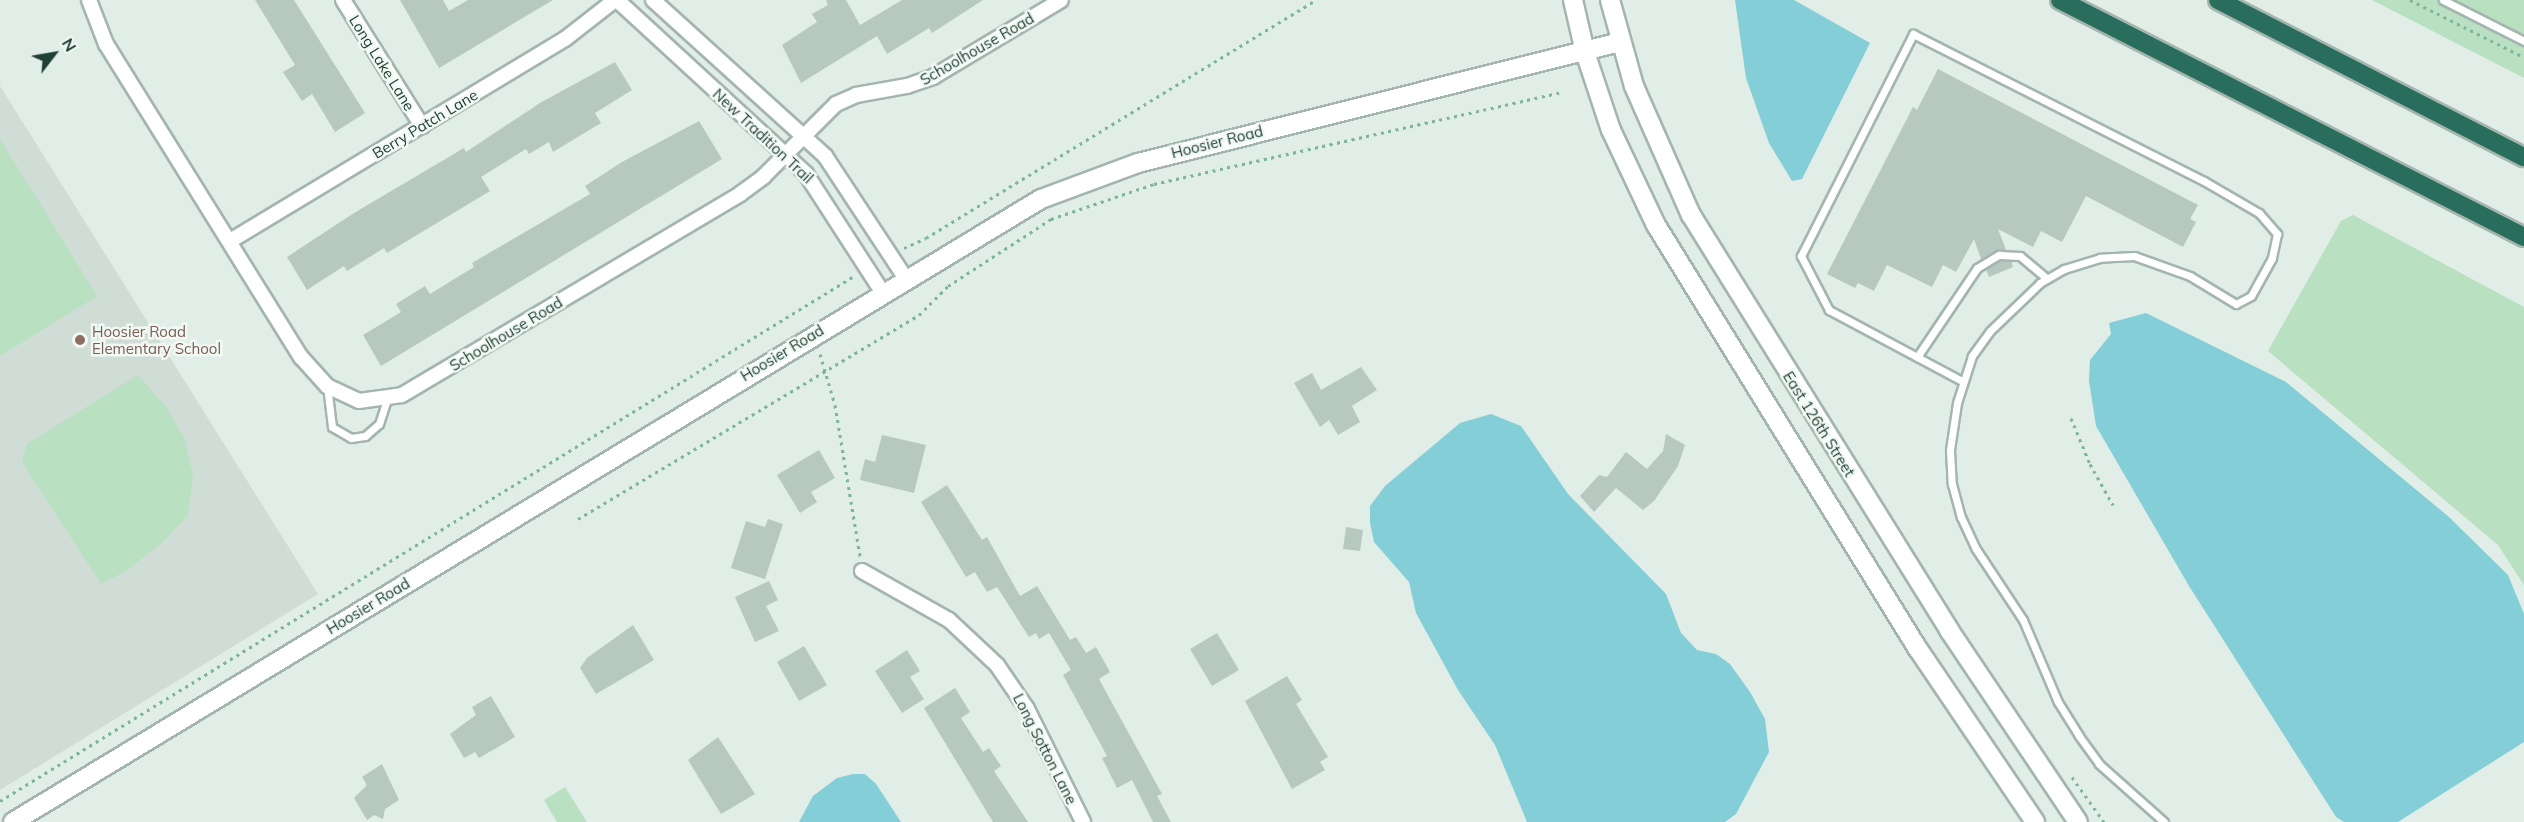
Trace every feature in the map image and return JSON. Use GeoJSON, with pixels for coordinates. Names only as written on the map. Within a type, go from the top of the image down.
{"type":"FeatureCollection","features":[{"type":"Feature","properties":{"kind":"highway"},"geometry":{"type":"LineString","coordinates":[[2060,0],[2524,237]]}},
{"type":"Feature","properties":{"kind":"highway"},"geometry":{"type":"LineString","coordinates":[[2218,0],[2524,156]]}},
{"type":"Feature","properties":{"kind":"main road"},"geometry":{"type":"LineString","coordinates":[[1573,0],[1585,52],[1619,149],[1676,262],[1918,648],[2035,822]]}},
{"type":"Feature","properties":{"kind":"main road","name":"East 126th Street"},"geometry":{"type":"LineString","coordinates":[[1610,0],[1619,42],[1652,134],[1691,215],[1949,630],[2078,822]]}},
{"type":"Feature","properties":{"kind":"main road","name":"Hoosier Road"},"geometry":{"type":"LineString","coordinates":[[13,822],[1018,210],[1108,172],[1619,42]]}},
{"type":"Feature","properties":{"kind":"street","name":"Schoolhouse Road"},"geometry":{"type":"LineString","coordinates":[[89,0],[106,44],[301,357],[327,386],[359,401],[387,399],[410,391],[740,194],[786,155],[802,135],[846,98],[921,82],[1061,0]]}},
{"type":"Feature","properties":{"kind":"street","name":"Long Lake Lane"},"geometry":{"type":"LineString","coordinates":[[343,0],[422,126]]}},
{"type":"Feature","properties":{"kind":"street","name":"Berry Patch Lane"},"geometry":{"type":"LineString","coordinates":[[230,241],[565,39],[616,0]]}},
{"type":"Feature","properties":{"kind":"street","name":"New Tradition Trail"},"geometry":{"type":"LineString","coordinates":[[616,0],[786,155],[824,196],[883,293]]}},
{"type":"Feature","properties":{"kind":"street","name":"New Tradition Trail"},"geometry":{"type":"LineString","coordinates":[[653,0],[833,166],[906,279]]}},
{"type":"Feature","properties":{"kind":"street","name":"Long Sotton Lane"},"geometry":{"type":"LineString","coordinates":[[862,571],[949,620],[997,665],[1026,709],[1083,822]]}},
{"type":"Feature","properties":{"kind":"lane"},"geometry":{"type":"LineString","coordinates":[[2443,0],[2524,41]]}},
{"type":"Feature","properties":{"kind":"lane"},"geometry":{"type":"LineString","coordinates":[[1962,381],[1829,310],[1801,256],[1913,34],[2204,181],[2259,213],[2277,234],[2272,258],[2251,296],[2236,304],[2190,276],[2134,256],[2100,258],[2064,269],[2047,279],[1990,331],[1972,356],[1962,381],[1950,450],[1952,484],[1968,533],[2023,620],[2058,702],[2079,736],[2099,764],[2164,822]]}},
{"type":"Feature","properties":{"kind":"lane"},"geometry":{"type":"LineString","coordinates":[[1917,357],[1966,279],[1999,255],[2020,256],[2047,279]]}},
{"type":"Feature","properties":{"kind":"lane"},"geometry":{"type":"LineString","coordinates":[[327,386],[332,427],[351,438],[365,436],[380,424],[387,399]]}},
{"type":"Feature","properties":{"kind":"path"},"geometry":{"type":"LineString","coordinates":[[892,256],[926,238],[1316,0]]}},
{"type":"Feature","properties":{"kind":"path"},"geometry":{"type":"LineString","coordinates":[[2410,0],[2524,57]]}},
{"type":"Feature","properties":{"kind":"path"},"geometry":{"type":"LineString","coordinates":[[578,519],[919,315],[948,286],[1051,219],[1135,189],[1562,92]]}},
{"type":"Feature","properties":{"kind":"path"},"geometry":{"type":"LineString","coordinates":[[0,801],[843,281],[869,269]]}},
{"type":"Feature","properties":{"kind":"path"},"geometry":{"type":"LineString","coordinates":[[811,336],[827,368],[862,571]]}},
{"type":"Feature","properties":{"kind":"path"},"geometry":{"type":"LineString","coordinates":[[2071,418],[2090,464],[2113,505]]}},
{"type":"Feature","properties":{"kind":"path"},"geometry":{"type":"LineString","coordinates":[[2067,770],[2104,822]]}},
{"type":"Feature","properties":{"kind":"shaded area","name":"Hoosier Road Elementary School"},"geometry":{"type":"Polygon","coordinates":[[[0,86],[318,594],[0,790],[0,86]]]}},
{"type":"Feature","properties":{"kind":"green space"},"geometry":{"type":"Polygon","coordinates":[[[2372,0],[2524,0],[2524,78],[2372,0]]]}},
{"type":"Feature","properties":{"kind":"green space"},"geometry":{"type":"Polygon","coordinates":[[[0,139],[97,296],[0,356],[0,139]]]}},
{"type":"Feature","properties":{"kind":"green space"},"geometry":{"type":"Polygon","coordinates":[[[2353,215],[2524,307],[2524,585],[2498,545],[2268,351],[2341,221],[2353,215]]]}},
{"type":"Feature","properties":{"kind":"green space"},"geometry":{"type":"Polygon","coordinates":[[[138,375],[167,408],[184,438],[193,475],[188,515],[164,541],[126,571],[101,584],[22,462],[27,444],[138,375]]]}},
{"type":"Feature","properties":{"kind":"green space"},"geometry":{"type":"Polygon","coordinates":[[[565,787],[587,822],[557,822],[544,800],[565,787]]]}},
{"type":"Feature","properties":{"kind":"water"},"geometry":{"type":"Polygon","coordinates":[[[1735,0],[1794,0],[1870,43],[1802,179],[1792,181],[1769,143],[1746,78],[1735,0]]]}},
{"type":"Feature","properties":{"kind":"water"},"geometry":{"type":"Polygon","coordinates":[[[2146,313],[2286,382],[2449,517],[2508,575],[2524,614],[2524,742],[2398,822],[2344,822],[2336,817],[2189,586],[2096,426],[2089,381],[2090,360],[2111,334],[2109,323],[2146,313]]]}},
{"type":"Feature","properties":{"kind":"water"},"geometry":{"type":"Polygon","coordinates":[[[1491,414],[1521,426],[1568,494],[1666,594],[1681,633],[1697,650],[1716,654],[1730,664],[1750,692],[1765,719],[1769,752],[1736,814],[1725,822],[1527,822],[1495,745],[1458,690],[1416,613],[1409,582],[1374,542],[1370,523],[1370,506],[1385,486],[1460,423],[1491,414]]]}},
{"type":"Feature","properties":{"kind":"water"},"geometry":{"type":"Polygon","coordinates":[[[865,774],[876,784],[901,822],[799,822],[813,796],[837,778],[865,774]]]}},
{"type":"Feature","properties":{"kind":"building"},"geometry":{"type":"Polygon","coordinates":[[[255,0],[294,0],[365,113],[335,132],[312,94],[302,101],[283,72],[295,65],[255,0]]]}},
{"type":"Feature","properties":{"kind":"building"},"geometry":{"type":"Polygon","coordinates":[[[400,0],[443,0],[449,11],[468,0],[553,0],[439,68],[400,0]]]}},
{"type":"Feature","properties":{"kind":"building"},"geometry":{"type":"Polygon","coordinates":[[[826,0],[846,0],[860,25],[902,0],[983,0],[932,33],[929,28],[887,54],[877,36],[801,83],[782,45],[817,22],[812,14],[828,5],[826,0]]]}},
{"type":"Feature","properties":{"kind":"building"},"geometry":{"type":"Polygon","coordinates":[[[615,62],[632,90],[595,113],[601,123],[553,152],[549,142],[529,154],[526,149],[481,177],[490,191],[387,253],[384,248],[347,271],[344,266],[307,290],[287,257],[354,213],[464,148],[466,152],[540,103],[615,62]]]}},
{"type":"Feature","properties":{"kind":"building"},"geometry":{"type":"Polygon","coordinates":[[[1938,69],[2198,205],[2190,219],[2196,222],[2183,247],[2086,196],[2062,242],[2041,231],[2033,247],[1998,229],[2006,250],[1997,250],[1981,259],[1974,239],[1956,272],[1943,265],[1932,287],[1887,265],[1874,291],[1858,283],[1855,288],[1827,274],[1913,107],[1917,110],[1938,69]]]}},
{"type":"Feature","properties":{"kind":"building"},"geometry":{"type":"Polygon","coordinates":[[[699,121],[722,159],[381,366],[363,335],[401,312],[396,304],[425,286],[430,294],[474,267],[472,263],[590,194],[585,186],[622,162],[699,121]]]}},
{"type":"Feature","properties":{"kind":"building"},"geometry":{"type":"Polygon","coordinates":[[[2000,261],[2011,261],[2013,267],[1989,277],[1986,269],[2000,261]]]}},
{"type":"Feature","properties":{"kind":"building"},"geometry":{"type":"Polygon","coordinates":[[[1361,367],[1377,390],[1352,406],[1360,422],[1338,435],[1329,420],[1320,427],[1294,383],[1312,373],[1321,390],[1361,367]]]}},
{"type":"Feature","properties":{"kind":"building"},"geometry":{"type":"Polygon","coordinates":[[[1666,434],[1685,445],[1678,466],[1654,501],[1643,510],[1616,488],[1594,512],[1580,496],[1599,475],[1607,477],[1626,452],[1647,469],[1663,451],[1666,434]]]}},
{"type":"Feature","properties":{"kind":"building"},"geometry":{"type":"Polygon","coordinates":[[[882,435],[926,445],[914,493],[860,480],[865,459],[875,462],[882,435]]]}},
{"type":"Feature","properties":{"kind":"building"},"geometry":{"type":"Polygon","coordinates":[[[819,450],[835,478],[811,492],[817,502],[800,513],[777,475],[819,450]]]}},
{"type":"Feature","properties":{"kind":"building"},"geometry":{"type":"Polygon","coordinates":[[[947,485],[982,540],[987,537],[1020,596],[1037,586],[1070,640],[1076,637],[1086,653],[1096,647],[1110,672],[1099,679],[1162,794],[1157,796],[1171,822],[1153,822],[1132,780],[1117,788],[1102,758],[1107,756],[1063,675],[1071,670],[1049,633],[1039,639],[1036,633],[1029,637],[997,587],[987,592],[975,572],[966,577],[921,502],[947,485]]]}},
{"type":"Feature","properties":{"kind":"building"},"geometry":{"type":"Polygon","coordinates":[[[768,519],[783,524],[765,579],[731,568],[746,521],[765,527],[768,519]]]}},
{"type":"Feature","properties":{"kind":"building"},"geometry":{"type":"Polygon","coordinates":[[[1346,527],[1363,530],[1360,551],[1343,549],[1346,527]]]}},
{"type":"Feature","properties":{"kind":"building"},"geometry":{"type":"Polygon","coordinates":[[[769,581],[778,600],[766,606],[779,631],[755,642],[735,597],[769,581]]]}},
{"type":"Feature","properties":{"kind":"building"},"geometry":{"type":"Polygon","coordinates":[[[633,625],[654,660],[596,694],[580,668],[587,658],[633,625]]]}},
{"type":"Feature","properties":{"kind":"building"},"geometry":{"type":"Polygon","coordinates":[[[1217,633],[1239,670],[1212,686],[1190,649],[1217,633]]]}},
{"type":"Feature","properties":{"kind":"building"},"geometry":{"type":"Polygon","coordinates":[[[804,646],[827,685],[799,701],[777,662],[804,646]]]}},
{"type":"Feature","properties":{"kind":"building"},"geometry":{"type":"Polygon","coordinates":[[[907,650],[920,671],[910,677],[924,699],[902,713],[875,671],[907,650]]]}},
{"type":"Feature","properties":{"kind":"building"},"geometry":{"type":"Polygon","coordinates":[[[1287,676],[1302,700],[1296,704],[1328,757],[1320,762],[1325,770],[1292,789],[1245,701],[1287,676]]]}},
{"type":"Feature","properties":{"kind":"building"},"geometry":{"type":"Polygon","coordinates":[[[955,688],[970,712],[961,718],[983,752],[989,748],[1001,766],[994,771],[1028,822],[993,822],[924,708],[955,688]]]}},
{"type":"Feature","properties":{"kind":"building"},"geometry":{"type":"Polygon","coordinates":[[[491,696],[515,737],[479,758],[475,752],[464,758],[450,734],[476,715],[472,707],[491,696]]]}},
{"type":"Feature","properties":{"kind":"building"},"geometry":{"type":"Polygon","coordinates":[[[718,737],[755,794],[721,814],[688,760],[718,737]]]}},
{"type":"Feature","properties":{"kind":"building"},"geometry":{"type":"Polygon","coordinates":[[[382,764],[399,800],[385,809],[383,819],[374,815],[367,820],[354,798],[367,785],[362,777],[382,764]]]}},
{"type":"Feature","properties":{"kind":"place","name":"Hoosier Road Elementary School"},"geometry":{"type":"Point","coordinates":[80,340]}}]}
